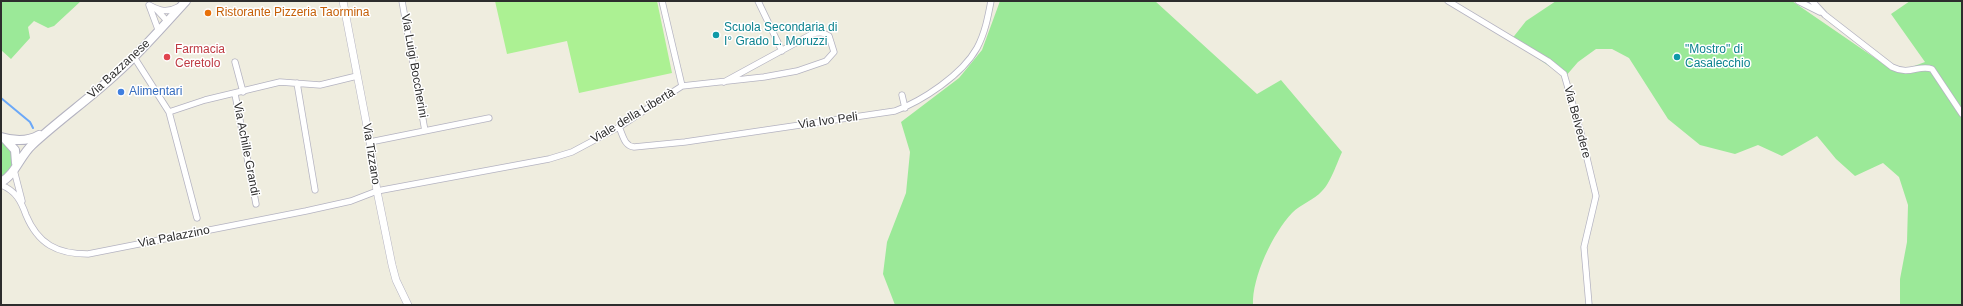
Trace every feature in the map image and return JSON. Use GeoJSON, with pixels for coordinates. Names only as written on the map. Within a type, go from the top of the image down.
{"type":"FeatureCollection","features":[{"type":"Feature","properties":{"kind":"main road","name":"Via Bazzanese"},"geometry":{"type":"LineString","coordinates":[[1,182],[7,179],[26,151],[47,131],[97,91],[134,57],[159,32],[185,2]]}},
{"type":"Feature","properties":{"kind":"main road","name":"Via Bazzanese"},"geometry":{"type":"LineString","coordinates":[[1,137],[16,140],[29,139],[47,131]]}},
{"type":"Feature","properties":{"kind":"main road","name":"Via Bazzanese"},"geometry":{"type":"LineString","coordinates":[[1,137],[9,142],[15,150],[15,167]]}},
{"type":"Feature","properties":{"kind":"street","name":"Via Tizzano"},"geometry":{"type":"LineString","coordinates":[[344,1],[370,142],[377,191],[392,265],[400,289],[408,305]]}},
{"type":"Feature","properties":{"kind":"street","name":"Via Luigi Boccherini"},"geometry":{"type":"LineString","coordinates":[[402,1],[425,131]]}},
{"type":"Feature","properties":{"kind":"street"},"geometry":{"type":"LineString","coordinates":[[662,1],[682,86]]}},
{"type":"Feature","properties":{"kind":"street"},"geometry":{"type":"LineString","coordinates":[[724,82],[782,51],[758,1]]}},
{"type":"Feature","properties":{"kind":"street","name":"Via Ivo Peli"},"geometry":{"type":"LineString","coordinates":[[619,127],[626,143],[634,147],[895,112],[905,108],[942,85],[962,67],[976,49],[985,30],[992,1]]}},
{"type":"Feature","properties":{"kind":"street","name":"Via Belvedere"},"geometry":{"type":"LineString","coordinates":[[1448,1],[1548,61],[1564,74],[1581,133],[1596,196],[1584,247],[1589,305]]}},
{"type":"Feature","properties":{"kind":"street"},"geometry":{"type":"LineString","coordinates":[[1798,1],[1825,15]]}},
{"type":"Feature","properties":{"kind":"street"},"geometry":{"type":"LineString","coordinates":[[150,5],[166,11],[185,2]]}},
{"type":"Feature","properties":{"kind":"street"},"geometry":{"type":"LineString","coordinates":[[1813,2],[1825,15],[1874,54],[1898,70],[1909,72],[1923,68],[1932,69],[1962,114]]}},
{"type":"Feature","properties":{"kind":"street"},"geometry":{"type":"LineString","coordinates":[[150,5],[168,22]]}},
{"type":"Feature","properties":{"kind":"street"},"geometry":{"type":"LineString","coordinates":[[150,5],[159,32]]}},
{"type":"Feature","properties":{"kind":"street","name":"Viale della Libertà"},"geometry":{"type":"LineString","coordinates":[[377,191],[549,159],[572,152],[619,127],[682,86],[724,82],[797,71],[826,61],[834,52],[829,36],[818,32],[782,51]]}},
{"type":"Feature","properties":{"kind":"street"},"geometry":{"type":"LineString","coordinates":[[134,57],[169,112],[197,218]]}},
{"type":"Feature","properties":{"kind":"street"},"geometry":{"type":"LineString","coordinates":[[235,62],[243,92]]}},
{"type":"Feature","properties":{"kind":"street"},"geometry":{"type":"LineString","coordinates":[[169,112],[205,100],[280,82],[320,85],[357,76]]}},
{"type":"Feature","properties":{"kind":"street"},"geometry":{"type":"LineString","coordinates":[[297,84],[315,190]]}},
{"type":"Feature","properties":{"kind":"street","name":"Via Achille Grandi"},"geometry":{"type":"LineString","coordinates":[[235,94],[256,204]]}},
{"type":"Feature","properties":{"kind":"street"},"geometry":{"type":"LineString","coordinates":[[902,95],[905,108]]}},
{"type":"Feature","properties":{"kind":"street"},"geometry":{"type":"LineString","coordinates":[[370,142],[489,118]]}},
{"type":"Feature","properties":{"kind":"street"},"geometry":{"type":"LineString","coordinates":[[15,167],[22,203]]}},
{"type":"Feature","properties":{"kind":"street","name":"Via Palazzino"},"geometry":{"type":"LineString","coordinates":[[1,185],[15,194],[22,203],[34,230],[45,242],[56,249],[72,254],[88,254],[306,211],[351,201],[377,191]]}},
{"type":"Feature","properties":{"kind":"street"},"geometry":{"type":"LineString","coordinates":[[400,289],[403,305]]}},
{"type":"Feature","properties":{"kind":"green space"},"geometry":{"type":"Polygon","coordinates":[[[1,1],[81,1],[54,26],[48,28],[34,21],[28,27],[30,38],[11,59],[1,50],[1,1]]]}},
{"type":"Feature","properties":{"kind":"green space"},"geometry":{"type":"Polygon","coordinates":[[[495,1],[657,1],[672,73],[579,93],[567,41],[507,54],[495,1]]]}},
{"type":"Feature","properties":{"kind":"green space"},"geometry":{"type":"Polygon","coordinates":[[[1000,1],[1155,1],[1257,94],[1281,80],[1342,152],[1325,188],[1292,213],[1271,244],[1256,282],[1253,305],[895,305],[883,274],[887,242],[906,193],[910,152],[901,122],[959,78],[982,50],[1000,1]]]}},
{"type":"Feature","properties":{"kind":"green space"},"geometry":{"type":"Polygon","coordinates":[[[1556,1],[1792,1],[1891,69],[1909,68],[1925,62],[1891,14],[1910,1],[1962,1],[1962,305],[1900,305],[1900,279],[1907,242],[1908,205],[1899,177],[1883,163],[1855,176],[1836,159],[1817,136],[1782,156],[1758,145],[1735,154],[1700,145],[1668,119],[1629,58],[1612,49],[1596,49],[1578,62],[1565,77],[1511,40],[1526,21],[1556,1]]]}},
{"type":"Feature","properties":{"kind":"green space"},"geometry":{"type":"Polygon","coordinates":[[[1,141],[11,151],[14,160],[13,164],[1,178],[1,141]]]}},
{"type":"Feature","properties":{"kind":"waterway"},"geometry":{"type":"LineString","coordinates":[[1,98],[30,122],[33,128]]}},
{"type":"Feature","properties":{"kind":"place","name":"Ristorante Pizzeria Taormina"},"geometry":{"type":"Point","coordinates":[208,13]}},
{"type":"Feature","properties":{"kind":"place","name":"Scuola Secondaria di I° Grado L. Moruzzi"},"geometry":{"type":"Point","coordinates":[716,35]}},
{"type":"Feature","properties":{"kind":"place","name":"Farmacia Ceretolo"},"geometry":{"type":"Point","coordinates":[167,57]}},
{"type":"Feature","properties":{"kind":"place","name":"\"Mostro\" di Casalecchio"},"geometry":{"type":"Point","coordinates":[1677,57]}},
{"type":"Feature","properties":{"kind":"place","name":"Alimentari"},"geometry":{"type":"Point","coordinates":[121,92]}}]}
